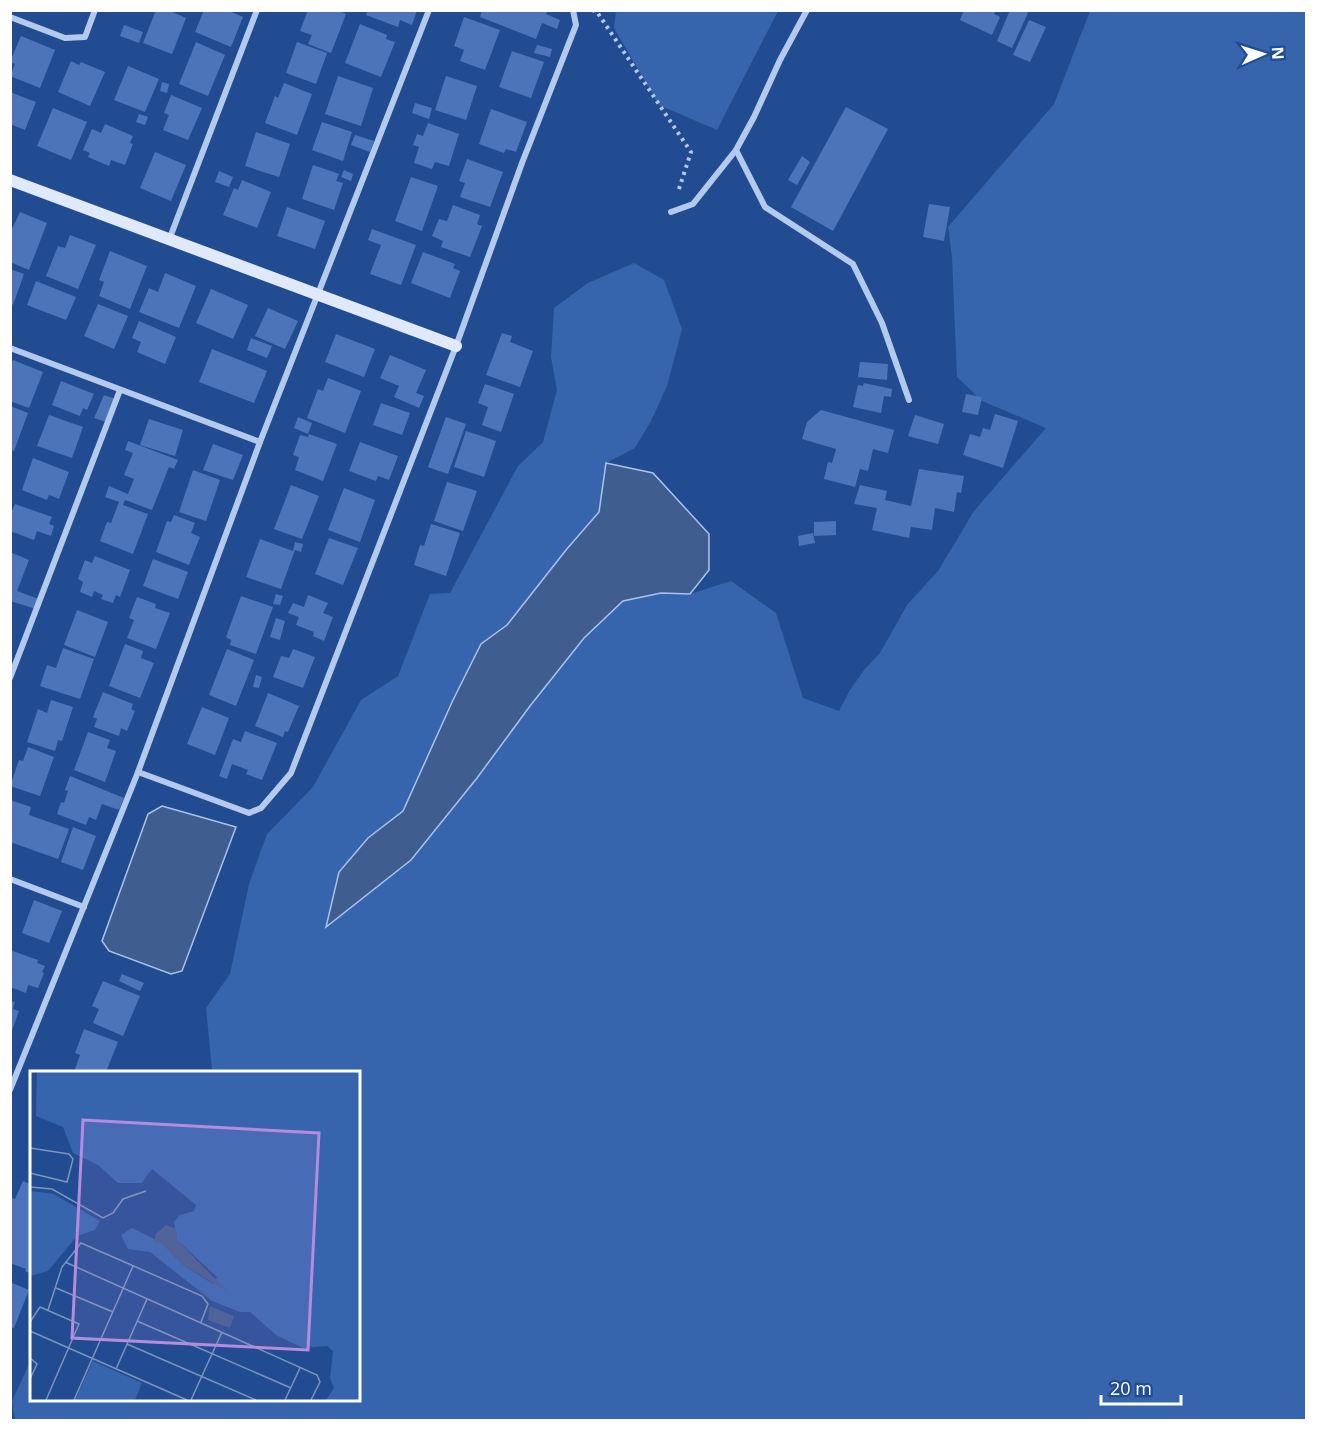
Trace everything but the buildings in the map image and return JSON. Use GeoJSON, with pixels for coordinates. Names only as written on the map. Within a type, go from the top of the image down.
{"type":"FeatureCollection","features":[{"type":"Feature","properties":{"kind":"street"},"geometry":{"type":"LineString","coordinates":[[10,17],[65,38],[85,37],[95,10]]}},
{"type":"Feature","properties":{"kind":"street"},"geometry":{"type":"LineString","coordinates":[[169,240],[256,10]]}},
{"type":"Feature","properties":{"kind":"street"},"geometry":{"type":"LineString","coordinates":[[10,1090],[138,772],[260,442],[429,10]]}},
{"type":"Feature","properties":{"kind":"street"},"geometry":{"type":"LineString","coordinates":[[138,772],[249,813],[261,808],[291,773],[456,346],[522,163],[576,25],[573,10]]}},
{"type":"Feature","properties":{"kind":"street"},"geometry":{"type":"LineString","coordinates":[[671,212],[693,204],[735,150],[754,117],[780,60],[807,10]]}},
{"type":"Feature","properties":{"kind":"street"},"geometry":{"type":"LineString","coordinates":[[735,150],[765,207],[853,264],[882,323],[909,400]]}},
{"type":"Feature","properties":{"kind":"street"},"geometry":{"type":"LineString","coordinates":[[10,180],[456,346]]}},
{"type":"Feature","properties":{"kind":"street"},"geometry":{"type":"LineString","coordinates":[[10,348],[260,442]]}},
{"type":"Feature","properties":{"kind":"street"},"geometry":{"type":"LineString","coordinates":[[10,678],[120,390]]}},
{"type":"Feature","properties":{"kind":"street"},"geometry":{"type":"LineString","coordinates":[[10,879],[84,907]]}},
{"type":"Feature","properties":{"kind":"path"},"geometry":{"type":"LineString","coordinates":[[592,10],[597,12],[691,152],[671,212]]}},
{"type":"Feature","properties":{"kind":"shaded area"},"geometry":{"type":"Polygon","coordinates":[[[616,10],[778,11],[717,130],[659,105],[614,28],[616,10]]]}},
{"type":"Feature","properties":{"kind":"shaded area"},"geometry":{"type":"Polygon","coordinates":[[[1090,11],[1306,11],[1306,1420],[15,1420],[12,1401],[30,1362],[30,1401],[360,1401],[360,1071],[210,1071],[212,1069],[206,1008],[230,974],[249,884],[267,834],[313,787],[361,700],[398,676],[430,594],[450,593],[518,466],[543,442],[557,390],[551,357],[554,308],[588,283],[634,263],[664,280],[682,329],[667,386],[651,421],[635,448],[606,463],[599,512],[566,550],[507,626],[481,644],[403,811],[368,838],[327,926],[411,860],[584,638],[623,601],[661,593],[690,594],[731,581],[776,613],[803,698],[839,711],[864,670],[880,653],[907,605],[938,571],[974,511],[1046,428],[982,401],[957,377],[952,257],[948,227],[1054,104],[1090,11]]]}},
{"type":"Feature","properties":{"kind":"shaded area"},"geometry":{"type":"Polygon","coordinates":[[[606,463],[653,473],[709,534],[709,570],[690,594],[661,593],[623,601],[584,638],[411,860],[326,927],[339,872],[368,838],[403,811],[481,644],[507,625],[599,512],[606,463]]]}},
{"type":"Feature","properties":{"kind":"shaded area"},"geometry":{"type":"Polygon","coordinates":[[[162,806],[236,827],[182,971],[171,974],[109,951],[102,941],[148,814],[162,806]]]}}]}
